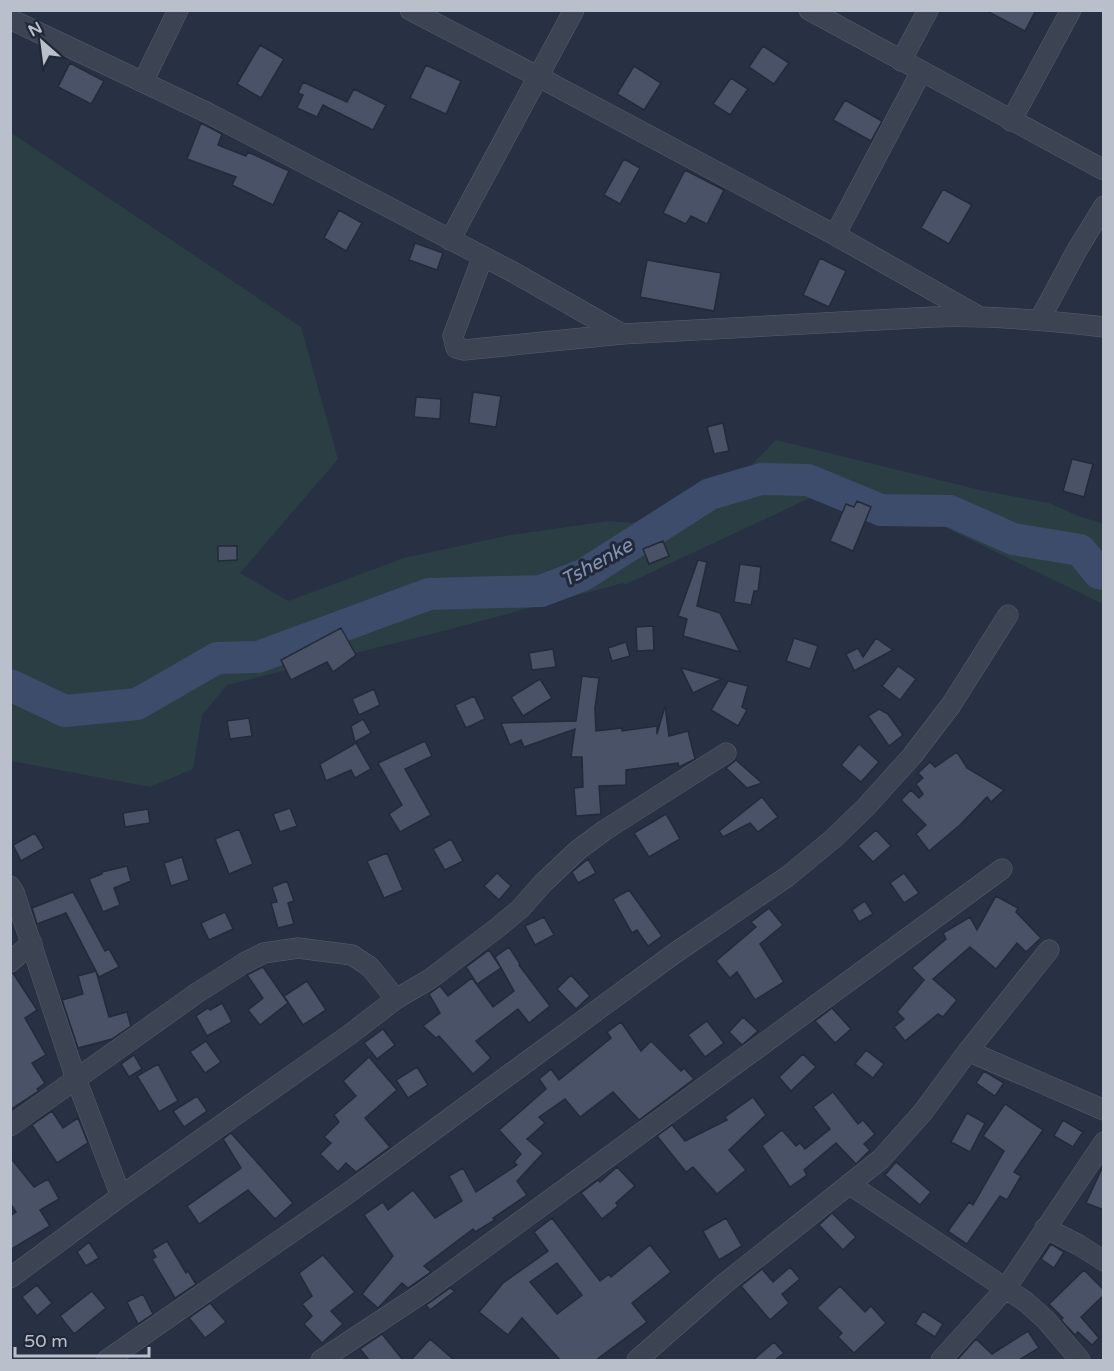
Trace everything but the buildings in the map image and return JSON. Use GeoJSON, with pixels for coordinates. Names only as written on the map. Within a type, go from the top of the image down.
{"type":"FeatureCollection","features":[{"type":"Feature","properties":{"kind":"street"},"geometry":{"type":"LineString","coordinates":[[143,82],[178,10]]}},
{"type":"Feature","properties":{"kind":"street"},"geometry":{"type":"LineString","coordinates":[[410,10],[835,235],[978,316]]}},
{"type":"Feature","properties":{"kind":"street"},"geometry":{"type":"LineString","coordinates":[[450,240],[574,10]]}},
{"type":"Feature","properties":{"kind":"street"},"geometry":{"type":"LineString","coordinates":[[809,10],[1104,170]]}},
{"type":"Feature","properties":{"kind":"street"},"geometry":{"type":"LineString","coordinates":[[901,61],[928,10]]}},
{"type":"Feature","properties":{"kind":"street"},"geometry":{"type":"LineString","coordinates":[[1011,121],[1071,10]]}},
{"type":"Feature","properties":{"kind":"street"},"geometry":{"type":"LineString","coordinates":[[10,19],[208,113],[483,256],[574,305],[622,334]]}},
{"type":"Feature","properties":{"kind":"street"},"geometry":{"type":"LineString","coordinates":[[835,235],[921,72]]}},
{"type":"Feature","properties":{"kind":"street"},"geometry":{"type":"LineString","coordinates":[[1040,319],[1077,249],[1104,206]]}},
{"type":"Feature","properties":{"kind":"street"},"geometry":{"type":"LineString","coordinates":[[483,256],[453,336],[456,348],[464,350],[622,334],[978,316],[1040,319],[1104,327]]}},
{"type":"Feature","properties":{"kind":"street"},"geometry":{"type":"LineString","coordinates":[[107,1360],[344,1196],[675,953],[788,876],[834,838],[866,807],[912,756],[951,705],[1008,615]]}},
{"type":"Feature","properties":{"kind":"street"},"geometry":{"type":"LineString","coordinates":[[10,1278],[120,1196],[349,1035],[396,999],[430,979],[520,909],[543,883],[578,850],[605,830],[726,753]]}},
{"type":"Feature","properties":{"kind":"street"},"geometry":{"type":"LineString","coordinates":[[321,1360],[424,1292],[1002,869]]}},
{"type":"Feature","properties":{"kind":"street"},"geometry":{"type":"LineString","coordinates":[[10,886],[32,943],[76,1079],[120,1196]]}},
{"type":"Feature","properties":{"kind":"street"},"geometry":{"type":"LineString","coordinates":[[10,962],[32,943]]}},
{"type":"Feature","properties":{"kind":"street"},"geometry":{"type":"LineString","coordinates":[[10,1126],[196,993],[264,953],[298,948],[352,955],[370,967],[396,999]]}},
{"type":"Feature","properties":{"kind":"street"},"geometry":{"type":"LineString","coordinates":[[637,1360],[724,1284],[881,1159],[923,1112],[968,1051],[1050,950]]}},
{"type":"Feature","properties":{"kind":"street"},"geometry":{"type":"LineString","coordinates":[[968,1051],[1104,1110]]}},
{"type":"Feature","properties":{"kind":"street"},"geometry":{"type":"LineString","coordinates":[[941,1360],[1006,1288],[1104,1142]]}},
{"type":"Feature","properties":{"kind":"street"},"geometry":{"type":"LineString","coordinates":[[849,1185],[1006,1288],[1046,1320],[1080,1360]]}},
{"type":"Feature","properties":{"kind":"street"},"geometry":{"type":"LineString","coordinates":[[1045,1228],[1104,1261]]}},
{"type":"Feature","properties":{"kind":"shaded area"},"geometry":{"type":"Polygon","coordinates":[[[10,132],[301,327],[338,459],[240,573],[288,601],[404,558],[505,536],[608,521],[631,523],[741,476],[776,440],[980,490],[1049,503],[1103,524],[1103,604],[889,500],[823,492],[624,585],[623,583],[227,685],[202,715],[193,769],[150,787],[11,761],[10,132]]]}},
{"type":"Feature","properties":{"kind":"waterway","name":"Tshenke"},"geometry":{"type":"LineString","coordinates":[[10,685],[65,711],[137,704],[217,658],[258,657],[429,594],[541,591],[583,575],[710,494],[761,479],[808,480],[881,510],[950,511],[1013,539],[1080,550],[1099,573],[1104,574]]}}]}
